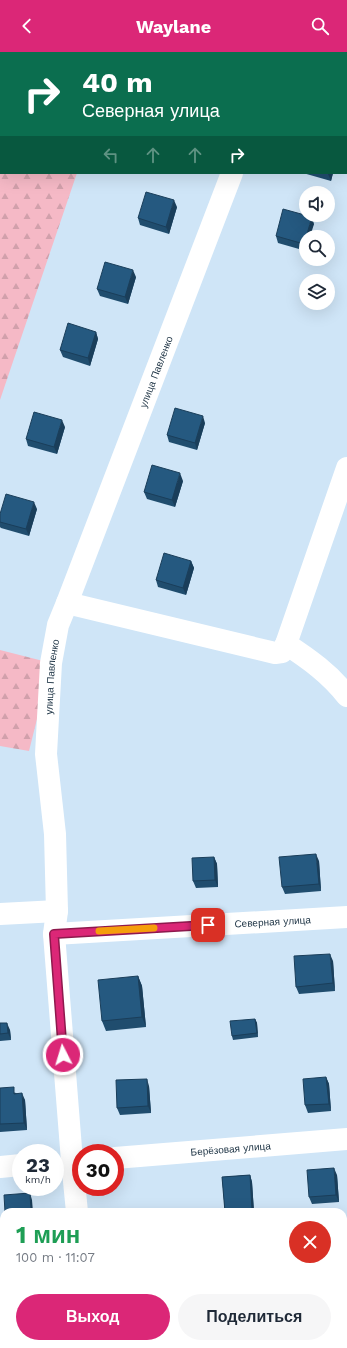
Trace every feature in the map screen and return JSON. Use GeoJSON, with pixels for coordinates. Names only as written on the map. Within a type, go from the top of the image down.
{"type":"FeatureCollection","features":[{"type":"Feature","properties":{"kind":"street","name":"улица Павленко"},"geometry":{"type":"LineString","coordinates":[[76,1208],[69,1162],[54,934],[57,911],[55,834],[46,754],[51,663],[58,625],[68,603],[232,174]]}},
{"type":"Feature","properties":{"kind":"street"},"geometry":{"type":"LineString","coordinates":[[68,603],[275,653],[282,652],[347,468]]}},
{"type":"Feature","properties":{"kind":"street"},"geometry":{"type":"LineString","coordinates":[[286,644],[316,664],[338,684],[347,696]]}},
{"type":"Feature","properties":{"kind":"street"},"geometry":{"type":"LineString","coordinates":[[0,914],[57,911]]}},
{"type":"Feature","properties":{"kind":"street","name":"Северная улица"},"geometry":{"type":"LineString","coordinates":[[54,934],[347,917]]}},
{"type":"Feature","properties":{"kind":"street","name":"Берёзовая улица"},"geometry":{"type":"LineString","coordinates":[[124,1157],[347,1139]]}},
{"type":"Feature","properties":{"kind":"street"},"geometry":{"type":"LineString","coordinates":[[0,1167],[12,1166]]}},
{"type":"Feature","properties":{"kind":"green space"},"geometry":{"type":"Polygon","coordinates":[[[0,174],[77,174],[0,400],[0,174]]]}},
{"type":"Feature","properties":{"kind":"green space"},"geometry":{"type":"Polygon","coordinates":[[[0,650],[51,663],[29,751],[0,746],[0,650]]]}},
{"type":"Feature","properties":{"kind":"building"},"geometry":{"type":"Polygon","coordinates":[[[146,192],[174,200],[166,227],[138,218],[146,192]]]}},
{"type":"Feature","properties":{"kind":"building"},"geometry":{"type":"Polygon","coordinates":[[[283,209],[299,213],[299,222],[311,222],[308,230],[299,230],[299,243],[276,236],[283,209]]]}},
{"type":"Feature","properties":{"kind":"building"},"geometry":{"type":"Polygon","coordinates":[[[105,262],[133,270],[125,297],[97,289],[105,262]]]}},
{"type":"Feature","properties":{"kind":"building"},"geometry":{"type":"Polygon","coordinates":[[[68,323],[96,332],[88,358],[60,350],[68,323]]]}},
{"type":"Feature","properties":{"kind":"building"},"geometry":{"type":"Polygon","coordinates":[[[175,408],[203,416],[195,443],[167,435],[175,408]]]}},
{"type":"Feature","properties":{"kind":"building"},"geometry":{"type":"Polygon","coordinates":[[[34,412],[62,420],[54,447],[26,439],[34,412]]]}},
{"type":"Feature","properties":{"kind":"building"},"geometry":{"type":"Polygon","coordinates":[[[152,465],[180,473],[172,500],[144,492],[152,465]]]}},
{"type":"Feature","properties":{"kind":"building"},"geometry":{"type":"Polygon","coordinates":[[[6,494],[34,502],[26,529],[0,522],[0,514],[6,494]]]}},
{"type":"Feature","properties":{"kind":"building"},"geometry":{"type":"Polygon","coordinates":[[[164,553],[191,561],[183,588],[156,580],[164,553]]]}},
{"type":"Feature","properties":{"kind":"building"},"geometry":{"type":"Polygon","coordinates":[[[316,854],[319,884],[282,887],[279,857],[316,854]]]}},
{"type":"Feature","properties":{"kind":"building"},"geometry":{"type":"Polygon","coordinates":[[[214,857],[215,880],[193,881],[192,858],[214,857]]]}},
{"type":"Feature","properties":{"kind":"building"},"geometry":{"type":"Polygon","coordinates":[[[330,954],[333,983],[296,987],[294,956],[330,954]]]}},
{"type":"Feature","properties":{"kind":"building"},"geometry":{"type":"Polygon","coordinates":[[[138,976],[142,1017],[102,1021],[98,980],[138,976]]]}},
{"type":"Feature","properties":{"kind":"building"},"geometry":{"type":"Polygon","coordinates":[[[255,1019],[257,1033],[232,1036],[230,1021],[255,1019]]]}},
{"type":"Feature","properties":{"kind":"building"},"geometry":{"type":"Polygon","coordinates":[[[0,1023],[7,1023],[8,1033],[0,1034],[0,1023]]]}},
{"type":"Feature","properties":{"kind":"building"},"geometry":{"type":"Polygon","coordinates":[[[326,1077],[329,1104],[305,1105],[303,1079],[326,1077]]]}},
{"type":"Feature","properties":{"kind":"building"},"geometry":{"type":"Polygon","coordinates":[[[147,1079],[148,1106],[117,1108],[116,1080],[147,1079]]]}},
{"type":"Feature","properties":{"kind":"building"},"geometry":{"type":"Polygon","coordinates":[[[14,1087],[14,1094],[22,1093],[24,1123],[0,1124],[0,1088],[14,1087]]]}},
{"type":"Feature","properties":{"kind":"building"},"geometry":{"type":"Polygon","coordinates":[[[334,1168],[336,1195],[309,1197],[307,1170],[334,1168]]]}},
{"type":"Feature","properties":{"kind":"building"},"geometry":{"type":"Polygon","coordinates":[[[250,1175],[252,1208],[225,1208],[222,1177],[250,1175]]]}},
{"type":"Feature","properties":{"kind":"building"},"geometry":{"type":"Polygon","coordinates":[[[4,1195],[30,1196],[31,1208],[5,1208],[4,1195]]]}},
{"type":"Feature","properties":{"kind":"slow traffic"},"geometry":{"type":"LineString","coordinates":[[99,931],[154,928]]}},
{"type":"Feature","properties":{"kind":"route"},"geometry":{"type":"LineString","coordinates":[[63,1055],[54,934],[208,925]]}}]}
